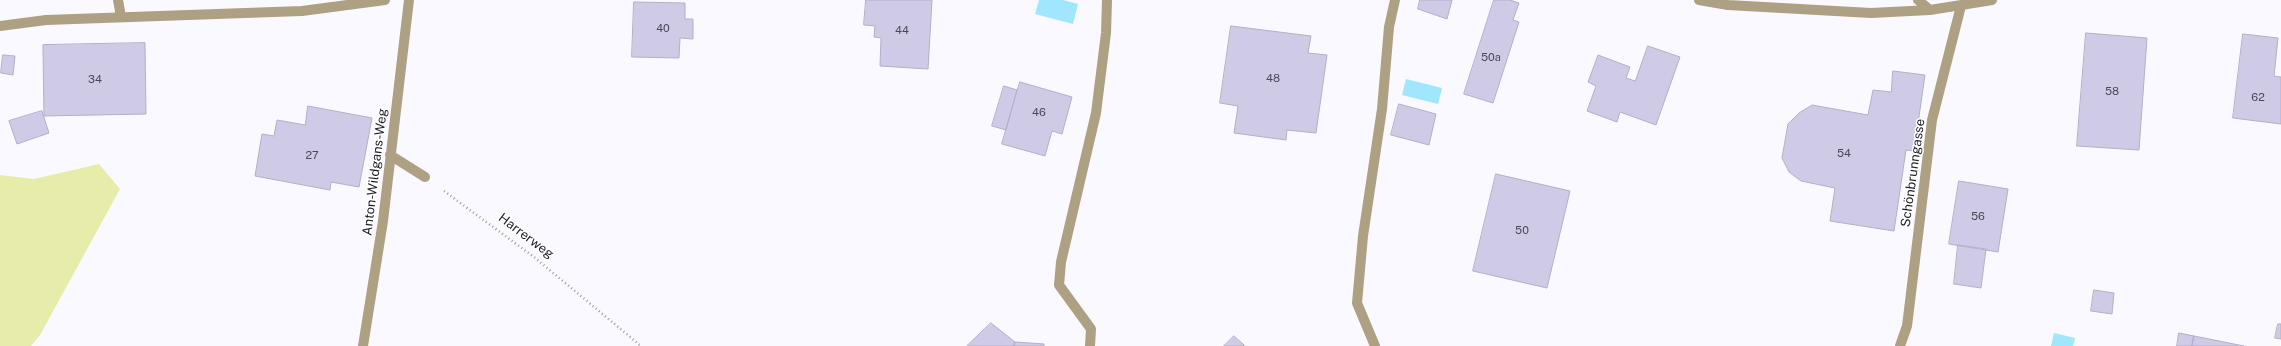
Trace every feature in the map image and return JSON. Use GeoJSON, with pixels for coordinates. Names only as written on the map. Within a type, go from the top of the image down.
{"type":"FeatureCollection","features":[{"type":"Feature","properties":{"kind":"street"},"geometry":{"type":"LineString","coordinates":[[118,0],[122,17]]}},
{"type":"Feature","properties":{"kind":"street"},"geometry":{"type":"LineString","coordinates":[[0,26],[46,20],[302,11],[385,0]]}},
{"type":"Feature","properties":{"kind":"street","name":"Anton-Wildgans-Weg"},"geometry":{"type":"LineString","coordinates":[[363,346],[383,221],[409,0]]}},
{"type":"Feature","properties":{"kind":"street"},"geometry":{"type":"LineString","coordinates":[[1090,346],[1091,329],[1060,284],[1061,262],[1096,113],[1106,33],[1106,0]]}},
{"type":"Feature","properties":{"kind":"street"},"geometry":{"type":"LineString","coordinates":[[1375,346],[1357,303],[1363,236],[1382,109],[1389,27],[1395,0]]}},
{"type":"Feature","properties":{"kind":"street"},"geometry":{"type":"LineString","coordinates":[[1700,0],[1728,5],[1870,13],[1930,10],[1992,0]]}},
{"type":"Feature","properties":{"kind":"street"},"geometry":{"type":"LineString","coordinates":[[1918,0],[1930,10]]}},
{"type":"Feature","properties":{"kind":"street","name":"Schönbrunngasse"},"geometry":{"type":"LineString","coordinates":[[1900,346],[1907,326],[1932,120],[1961,6]]}},
{"type":"Feature","properties":{"kind":"street"},"geometry":{"type":"LineString","coordinates":[[390,155],[425,176]]}},
{"type":"Feature","properties":{"kind":"path","name":"Harrerweg"},"geometry":{"type":"LineString","coordinates":[[425,176],[534,257],[641,346]]}},
{"type":"Feature","properties":{"kind":"green space"},"geometry":{"type":"Polygon","coordinates":[[[99,164],[120,189],[40,335],[31,346],[0,346],[0,175],[34,179],[99,164]]]}},
{"type":"Feature","properties":{"kind":"water"},"geometry":{"type":"Polygon","coordinates":[[[1039,0],[1063,0],[1078,4],[1073,24],[1035,14],[1039,0]]]}},
{"type":"Feature","properties":{"kind":"water"},"geometry":{"type":"Polygon","coordinates":[[[1406,79],[1442,88],[1438,104],[1402,95],[1406,79]]]}},
{"type":"Feature","properties":{"kind":"water"},"geometry":{"type":"Polygon","coordinates":[[[2054,333],[2075,338],[2073,346],[2051,346],[2054,333]]]}},
{"type":"Feature","properties":{"kind":"building"},"geometry":{"type":"Polygon","coordinates":[[[866,0],[932,0],[928,69],[880,66],[881,38],[874,37],[875,26],[864,25],[866,0]]]}},
{"type":"Feature","properties":{"kind":"building"},"geometry":{"type":"Polygon","coordinates":[[[1420,0],[1452,0],[1447,19],[1418,9],[1420,0]]]}},
{"type":"Feature","properties":{"kind":"building"},"geometry":{"type":"Polygon","coordinates":[[[1494,0],[1510,0],[1519,3],[1513,20],[1519,22],[1493,103],[1464,94],[1494,0]]]}},
{"type":"Feature","properties":{"kind":"building"},"geometry":{"type":"Polygon","coordinates":[[[634,2],[685,3],[685,19],[693,19],[693,39],[680,38],[679,58],[632,57],[634,2]]]}},
{"type":"Feature","properties":{"kind":"building"},"geometry":{"type":"Polygon","coordinates":[[[1231,26],[1311,36],[1308,53],[1327,55],[1316,133],[1287,130],[1286,140],[1234,133],[1238,106],[1220,103],[1231,26]]]}},
{"type":"Feature","properties":{"kind":"building"},"geometry":{"type":"Polygon","coordinates":[[[2086,33],[2147,38],[2139,150],[2077,146],[2086,33]]]}},
{"type":"Feature","properties":{"kind":"building"},"geometry":{"type":"Polygon","coordinates":[[[2243,34],[2278,38],[2274,76],[2281,77],[2281,124],[2233,118],[2243,34]]]}},
{"type":"Feature","properties":{"kind":"building"},"geometry":{"type":"Polygon","coordinates":[[[145,43],[146,114],[44,116],[43,45],[145,43]]]}},
{"type":"Feature","properties":{"kind":"building"},"geometry":{"type":"Polygon","coordinates":[[[1648,46],[1680,57],[1656,125],[1620,112],[1617,122],[1587,111],[1596,86],[1588,82],[1598,55],[1630,67],[1626,78],[1635,81],[1648,46]]]}},
{"type":"Feature","properties":{"kind":"building"},"geometry":{"type":"Polygon","coordinates":[[[3,55],[15,56],[13,75],[1,73],[3,55]]]}},
{"type":"Feature","properties":{"kind":"building"},"geometry":{"type":"Polygon","coordinates":[[[1893,71],[1925,75],[1914,151],[1906,150],[1894,231],[1830,221],[1835,188],[1801,181],[1789,172],[1782,158],[1788,124],[1799,113],[1812,105],[1868,115],[1873,90],[1891,92],[1893,71]]]}},
{"type":"Feature","properties":{"kind":"building"},"geometry":{"type":"Polygon","coordinates":[[[1020,82],[1072,97],[1062,134],[1052,131],[1045,156],[1002,144],[1020,82]]]}},
{"type":"Feature","properties":{"kind":"building"},"geometry":{"type":"Polygon","coordinates":[[[1004,86],[1017,90],[1006,130],[992,126],[1004,86]]]}},
{"type":"Feature","properties":{"kind":"building"},"geometry":{"type":"Polygon","coordinates":[[[1399,104],[1436,114],[1429,145],[1391,135],[1399,104]]]}},
{"type":"Feature","properties":{"kind":"building"},"geometry":{"type":"Polygon","coordinates":[[[308,106],[372,118],[359,187],[331,182],[330,190],[255,176],[262,134],[274,136],[277,120],[305,125],[308,106]]]}},
{"type":"Feature","properties":{"kind":"building"},"geometry":{"type":"Polygon","coordinates":[[[42,111],[49,133],[17,144],[9,121],[42,111]]]}},
{"type":"Feature","properties":{"kind":"building"},"geometry":{"type":"Polygon","coordinates":[[[1496,174],[1570,191],[1547,288],[1473,271],[1496,174]]]}},
{"type":"Feature","properties":{"kind":"building"},"geometry":{"type":"Polygon","coordinates":[[[1959,181],[2008,189],[1998,252],[1949,244],[1959,181]]]}},
{"type":"Feature","properties":{"kind":"building"},"geometry":{"type":"Polygon","coordinates":[[[1958,245],[1986,249],[1981,288],[1954,284],[1958,245]]]}},
{"type":"Feature","properties":{"kind":"building"},"geometry":{"type":"Polygon","coordinates":[[[2094,290],[2114,293],[2112,314],[2091,311],[2094,290]]]}},
{"type":"Feature","properties":{"kind":"building"},"geometry":{"type":"Polygon","coordinates":[[[991,323],[1015,342],[1014,346],[967,346],[991,323]]]}},
{"type":"Feature","properties":{"kind":"building"},"geometry":{"type":"Polygon","coordinates":[[[2278,324],[2281,324],[2281,339],[2275,338],[2278,324]]]}},
{"type":"Feature","properties":{"kind":"building"},"geometry":{"type":"Polygon","coordinates":[[[2179,333],[2194,336],[2192,346],[2177,346],[2179,333]]]}},
{"type":"Feature","properties":{"kind":"building"},"geometry":{"type":"Polygon","coordinates":[[[1234,336],[1245,346],[1224,346],[1234,336]]]}},
{"type":"Feature","properties":{"kind":"building"},"geometry":{"type":"Polygon","coordinates":[[[2194,336],[2244,346],[2192,346],[2194,336]]]}},
{"type":"Feature","properties":{"kind":"building"},"geometry":{"type":"Polygon","coordinates":[[[1015,342],[1044,344],[1044,346],[1014,346],[1015,342]]]}}]}
